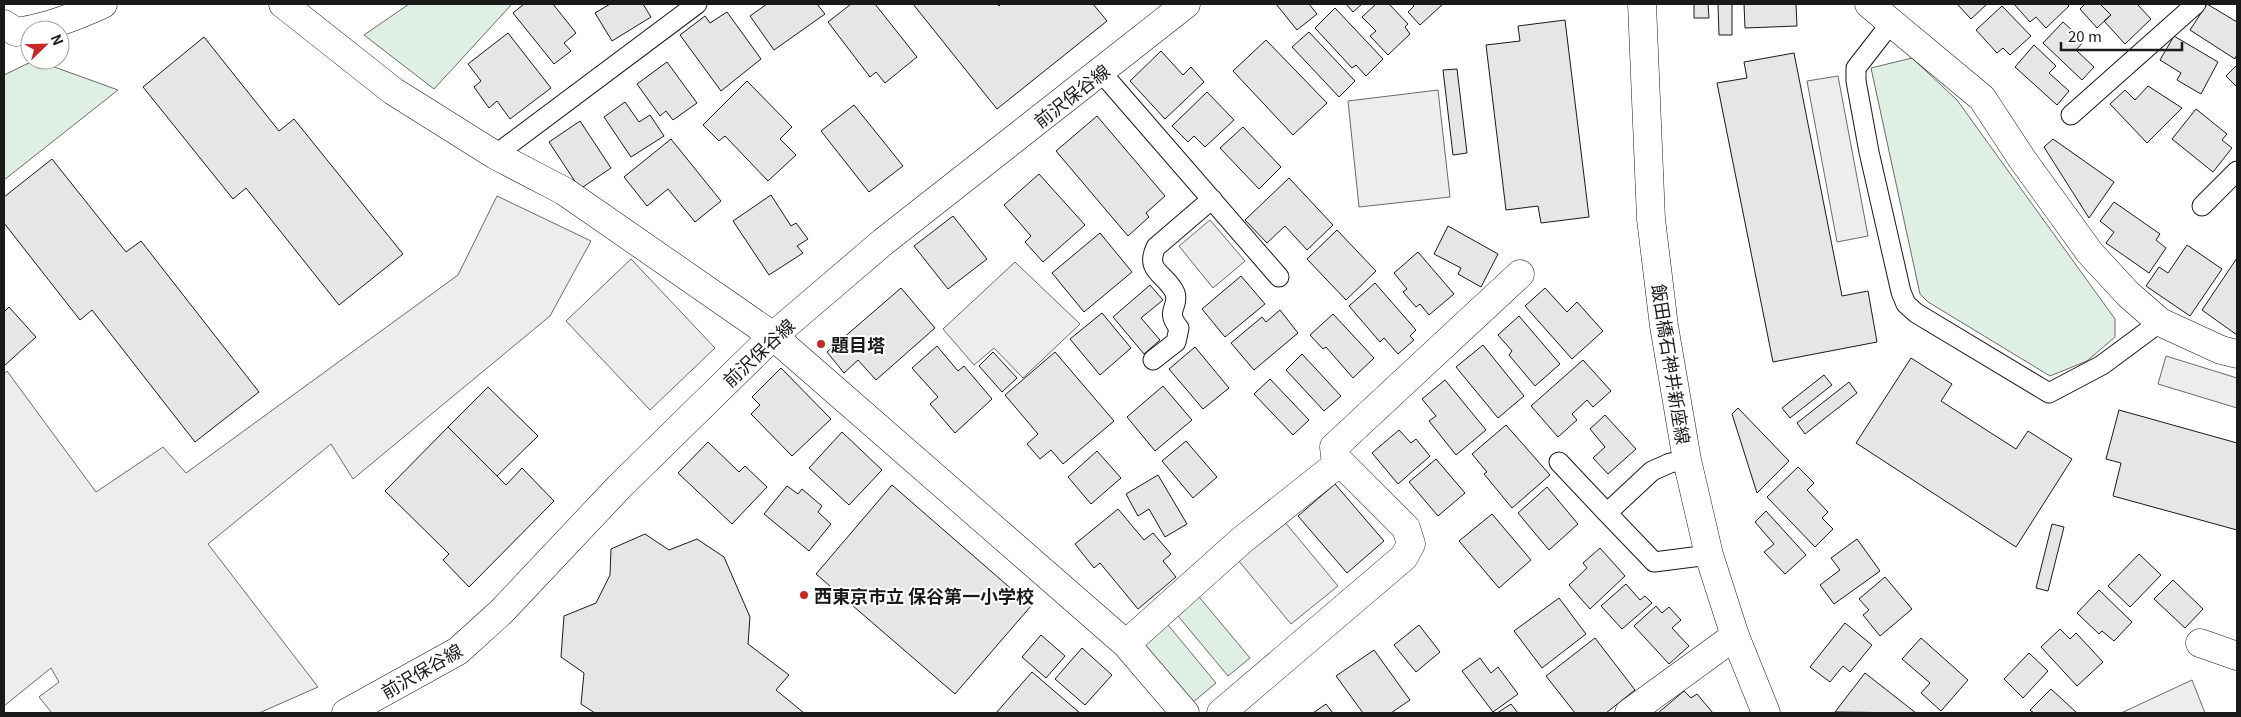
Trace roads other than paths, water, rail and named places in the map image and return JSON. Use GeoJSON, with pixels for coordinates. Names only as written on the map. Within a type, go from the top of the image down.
{"type":"FeatureCollection","features":[{"type":"Feature","properties":{"kind":"street"},"geometry":{"type":"LineString","coordinates":[[4,24],[16,32],[26,31],[73,18],[102,4]]}},
{"type":"Feature","properties":{"kind":"street"},"geometry":{"type":"LineString","coordinates":[[283,4],[393,91],[495,155],[564,190],[774,336],[1126,644],[1185,713]]}},
{"type":"Feature","properties":{"kind":"street","name":"前沢保谷線"},"geometry":{"type":"LineString","coordinates":[[346,713],[458,651],[502,611],[619,487],[774,336],[884,242],[1186,4]]}},
{"type":"Feature","properties":{"kind":"street","name":"飯田橋石神井新座線"},"geometry":{"type":"LineString","coordinates":[[1642,4],[1652,219],[1664,326],[1687,460],[1710,556],[1736,636],[1766,713]]}},
{"type":"Feature","properties":{"kind":"street"},"geometry":{"type":"LineString","coordinates":[[1869,4],[1982,98],[2022,159],[2090,253],[2128,294],[2160,322],[2221,350],[2237,354]]}},
{"type":"Feature","properties":{"kind":"street"},"geometry":{"type":"LineString","coordinates":[[1221,713],[1404,557],[1411,544],[1406,528],[1340,462],[1335,456],[1334,447],[1520,274]]}},
{"type":"Feature","properties":{"kind":"street"},"geometry":{"type":"LineString","coordinates":[[1126,644],[1242,540],[1340,462]]}},
{"type":"Feature","properties":{"kind":"street"},"geometry":{"type":"LineString","coordinates":[[1629,713],[1736,636]]}},
{"type":"Feature","properties":{"kind":"street"},"geometry":{"type":"LineString","coordinates":[[2200,643],[2237,656]]}},
{"type":"Feature","properties":{"kind":"lane"},"geometry":{"type":"LineString","coordinates":[[495,155],[697,4]]}},
{"type":"Feature","properties":{"kind":"lane"},"geometry":{"type":"LineString","coordinates":[[2071,115],[2196,4]]}},
{"type":"Feature","properties":{"kind":"lane"},"geometry":{"type":"LineString","coordinates":[[1891,23],[1856,68],[1856,81],[1869,152],[1901,292],[1906,304],[1924,318],[2049,393],[2102,365],[2160,322]]}},
{"type":"Feature","properties":{"kind":"lane"},"geometry":{"type":"LineString","coordinates":[[1101,72],[1279,278]]}},
{"type":"Feature","properties":{"kind":"lane"},"geometry":{"type":"LineString","coordinates":[[2202,206],[2237,171]]}},
{"type":"Feature","properties":{"kind":"lane"},"geometry":{"type":"LineString","coordinates":[[1154,360],[1176,342],[1179,328],[1172,317],[1172,310],[1176,302],[1175,292],[1154,267],[1152,256],[1156,246],[1212,199]]}},
{"type":"Feature","properties":{"kind":"lane"},"geometry":{"type":"LineString","coordinates":[[1607,513],[1652,471],[1670,463],[1687,460]]}},
{"type":"Feature","properties":{"kind":"lane"},"geometry":{"type":"LineString","coordinates":[[1559,462],[1654,562],[1710,556]]}},
{"type":"Feature","properties":{"kind":"place","name":"題目塔"},"geometry":{"type":"Point","coordinates":[821,344]}},
{"type":"Feature","properties":{"kind":"place","name":"西東京市立 保谷第一小学校"},"geometry":{"type":"Point","coordinates":[804,595]}}]}
